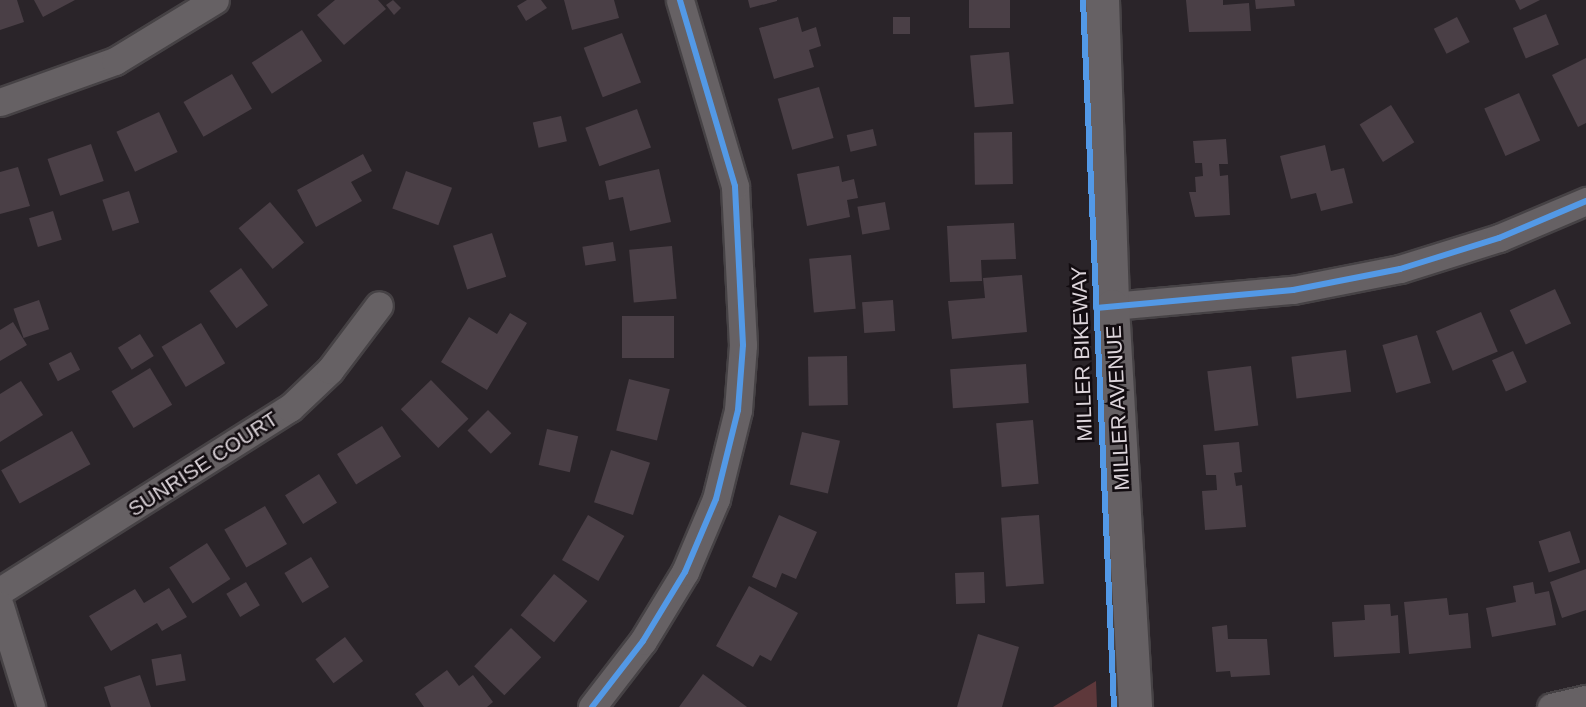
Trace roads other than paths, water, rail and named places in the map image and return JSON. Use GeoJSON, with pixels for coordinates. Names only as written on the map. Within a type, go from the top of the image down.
{"type":"FeatureCollection","features":[{"type":"Feature","properties":{"kind":"main road","name":"MILLER AVENUE"},"geometry":{"type":"LineString","coordinates":[[1102,0],[1112,306],[1135,707]]}},
{"type":"Feature","properties":{"kind":"street"},"geometry":{"type":"LineString","coordinates":[[0,102],[115,61],[214,0]]}},
{"type":"Feature","properties":{"kind":"street"},"geometry":{"type":"LineString","coordinates":[[592,707],[643,641],[685,572],[716,499],[738,410],[743,345],[735,186],[680,0]]}},
{"type":"Feature","properties":{"kind":"street"},"geometry":{"type":"LineString","coordinates":[[1112,306],[1293,290],[1400,269],[1499,238],[1586,201]]}},
{"type":"Feature","properties":{"kind":"street","name":"SUNRISE COURT"},"geometry":{"type":"LineString","coordinates":[[0,591],[290,408],[330,370],[379,305]]}},
{"type":"Feature","properties":{"kind":"street"},"geometry":{"type":"LineString","coordinates":[[0,606],[31,707]]}},
{"type":"Feature","properties":{"kind":"street"},"geometry":{"type":"LineString","coordinates":[[1551,707],[1586,699]]}}]}
